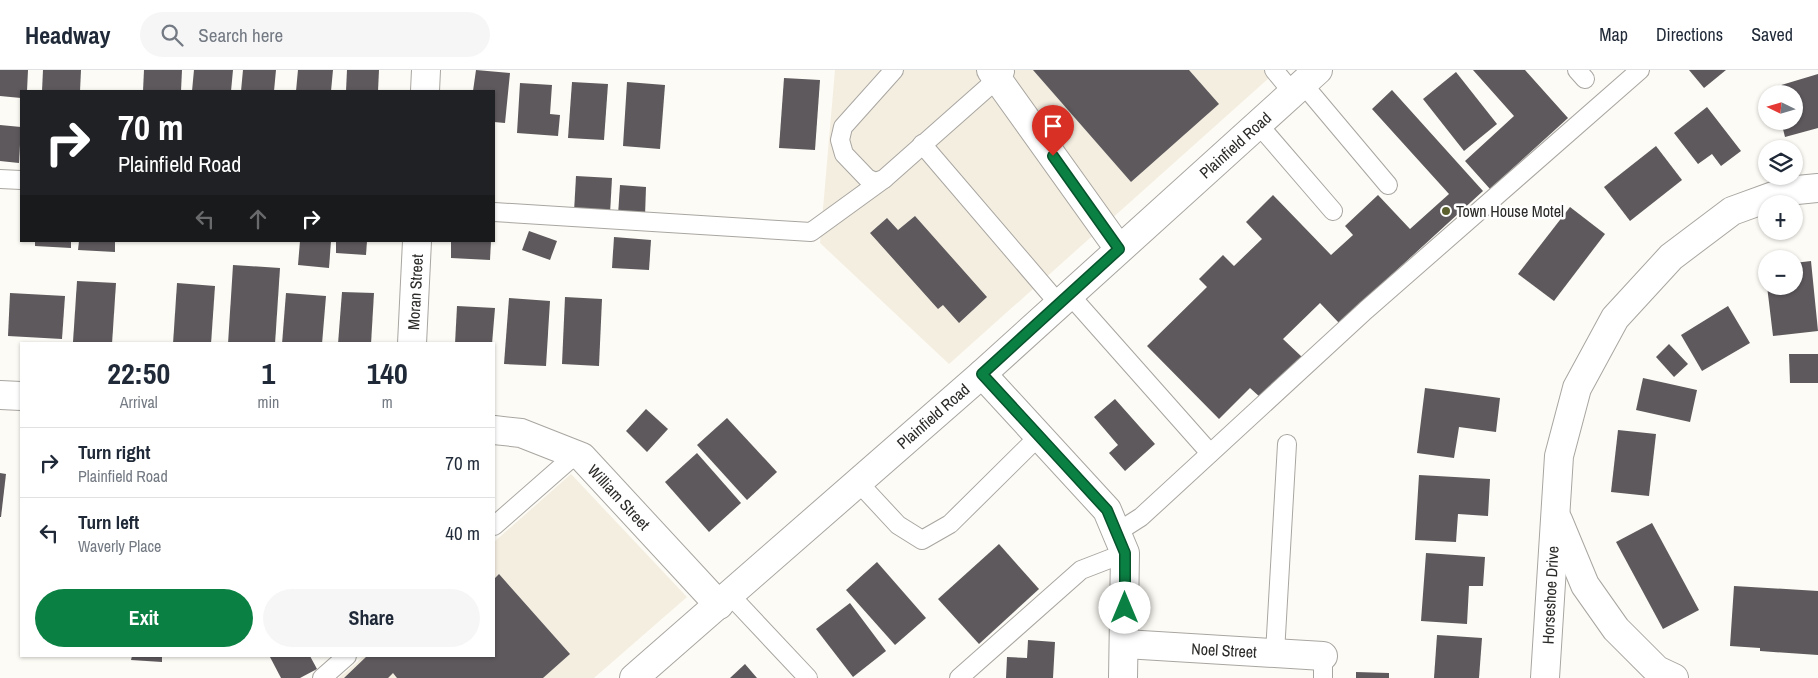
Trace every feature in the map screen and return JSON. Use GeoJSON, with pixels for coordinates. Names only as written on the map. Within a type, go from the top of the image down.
{"type":"FeatureCollection","features":[{"type":"Feature","properties":{"kind":"street"},"geometry":{"type":"LineString","coordinates":[[424,90],[426,70]]}},
{"type":"Feature","properties":{"kind":"street"},"geometry":{"type":"LineString","coordinates":[[998,73],[1119,249]]}},
{"type":"Feature","properties":{"kind":"street","name":"Plainfield Road"},"geometry":{"type":"LineString","coordinates":[[634,678],[982,374],[1305,82]]}},
{"type":"Feature","properties":{"kind":"street","name":"Horseshoe Drive"},"geometry":{"type":"LineString","coordinates":[[1545,678],[1559,456],[1577,388],[1615,318],[1671,257],[1732,212],[1787,191],[1818,188]]}},
{"type":"Feature","properties":{"kind":"street","name":"Moran Street"},"geometry":{"type":"LineString","coordinates":[[412,342],[417,242]]}},
{"type":"Feature","properties":{"kind":"street"},"geometry":{"type":"LineString","coordinates":[[982,374],[1107,510],[1121,543],[1125,644],[1123,678]]}},
{"type":"Feature","properties":{"kind":"street"},"geometry":{"type":"LineString","coordinates":[[0,395],[20,396]]}},
{"type":"Feature","properties":{"kind":"street","name":"William Street"},"geometry":{"type":"LineString","coordinates":[[495,430],[521,433],[582,457],[724,600]]}},
{"type":"Feature","properties":{"kind":"street","name":"Horseshoe Drive"},"geometry":{"type":"LineString","coordinates":[[1555,513],[1585,585],[1616,629],[1657,670],[1674,678]]}},
{"type":"Feature","properties":{"kind":"street","name":"Noel Street"},"geometry":{"type":"LineString","coordinates":[[1125,644],[1275,653],[1323,667]]}},
{"type":"Feature","properties":{"kind":"lane"},"geometry":{"type":"LineString","coordinates":[[884,179],[875,182],[867,178],[844,154],[840,140],[843,128],[894,70]]}},
{"type":"Feature","properties":{"kind":"lane"},"geometry":{"type":"LineString","coordinates":[[1274,70],[1305,82],[1388,186]]}},
{"type":"Feature","properties":{"kind":"lane"},"geometry":{"type":"LineString","coordinates":[[958,678],[1081,570],[1121,543],[1141,517],[1366,310],[1640,70]]}},
{"type":"Feature","properties":{"kind":"lane"},"geometry":{"type":"LineString","coordinates":[[495,212],[812,232],[884,179],[998,73]]}},
{"type":"Feature","properties":{"kind":"lane"},"geometry":{"type":"LineString","coordinates":[[1258,124],[1333,211]]}},
{"type":"Feature","properties":{"kind":"lane"},"geometry":{"type":"LineString","coordinates":[[922,144],[1064,299],[1210,453]]}},
{"type":"Feature","properties":{"kind":"lane"},"geometry":{"type":"LineString","coordinates":[[0,179],[20,180]]}},
{"type":"Feature","properties":{"kind":"lane"},"geometry":{"type":"LineString","coordinates":[[858,482],[898,525],[922,540],[950,524],[1039,436]]}},
{"type":"Feature","properties":{"kind":"lane"},"geometry":{"type":"LineString","coordinates":[[1275,653],[1288,444]]}},
{"type":"Feature","properties":{"kind":"lane"},"geometry":{"type":"LineString","coordinates":[[495,525],[575,455]]}},
{"type":"Feature","properties":{"kind":"lane"},"geometry":{"type":"LineString","coordinates":[[724,600],[808,678]]}},
{"type":"Feature","properties":{"kind":"lane"},"geometry":{"type":"LineString","coordinates":[[322,678],[346,657]]}},
{"type":"Feature","properties":{"kind":"shaded area"},"geometry":{"type":"Polygon","coordinates":[[[835,70],[1278,70],[949,364],[820,243],[835,70]]]}},
{"type":"Feature","properties":{"kind":"shaded area"},"geometry":{"type":"Polygon","coordinates":[[[571,474],[687,597],[594,678],[339,678],[363,657],[495,657],[495,541],[571,474]]]}},
{"type":"Feature","properties":{"kind":"building"},"geometry":{"type":"Polygon","coordinates":[[[0,70],[28,70],[27,90],[20,90],[20,98],[0,96],[0,70]]]}},
{"type":"Feature","properties":{"kind":"building"},"geometry":{"type":"Polygon","coordinates":[[[43,70],[81,70],[80,90],[42,90],[43,70]]]}},
{"type":"Feature","properties":{"kind":"building"},"geometry":{"type":"Polygon","coordinates":[[[144,70],[182,70],[181,90],[143,90],[144,70]]]}},
{"type":"Feature","properties":{"kind":"building"},"geometry":{"type":"Polygon","coordinates":[[[194,70],[233,70],[231,90],[192,90],[194,70]]]}},
{"type":"Feature","properties":{"kind":"building"},"geometry":{"type":"Polygon","coordinates":[[[243,70],[276,70],[274,90],[241,90],[243,70]]]}},
{"type":"Feature","properties":{"kind":"building"},"geometry":{"type":"Polygon","coordinates":[[[298,70],[333,70],[331,90],[296,90],[298,70]]]}},
{"type":"Feature","properties":{"kind":"building"},"geometry":{"type":"Polygon","coordinates":[[[347,70],[379,70],[378,90],[346,90],[347,70]]]}},
{"type":"Feature","properties":{"kind":"building"},"geometry":{"type":"Polygon","coordinates":[[[476,70],[510,73],[505,123],[495,122],[495,90],[473,90],[476,70]]]}},
{"type":"Feature","properties":{"kind":"building"},"geometry":{"type":"Polygon","coordinates":[[[1033,70],[1189,70],[1219,104],[1131,182],[1033,70]]]}},
{"type":"Feature","properties":{"kind":"building"},"geometry":{"type":"Polygon","coordinates":[[[1473,70],[1525,70],[1568,118],[1490,189],[1465,161],[1514,116],[1473,70]]]}},
{"type":"Feature","properties":{"kind":"building"},"geometry":{"type":"Polygon","coordinates":[[[1689,70],[1726,70],[1704,88],[1689,70]]]}},
{"type":"Feature","properties":{"kind":"building"},"geometry":{"type":"Polygon","coordinates":[[[1456,72],[1497,124],[1464,151],[1423,99],[1456,72]]]}},
{"type":"Feature","properties":{"kind":"building"},"geometry":{"type":"Polygon","coordinates":[[[1818,74],[1818,128],[1785,137],[1783,130],[1803,130],[1803,85],[1781,85],[1818,74]]]}},
{"type":"Feature","properties":{"kind":"building"},"geometry":{"type":"Polygon","coordinates":[[[784,78],[820,80],[815,150],[779,148],[784,78]]]}},
{"type":"Feature","properties":{"kind":"building"},"geometry":{"type":"Polygon","coordinates":[[[572,82],[608,84],[604,140],[568,138],[572,82]]]}},
{"type":"Feature","properties":{"kind":"building"},"geometry":{"type":"Polygon","coordinates":[[[627,82],[665,85],[660,149],[623,146],[627,82]]]}},
{"type":"Feature","properties":{"kind":"building"},"geometry":{"type":"Polygon","coordinates":[[[520,83],[552,85],[550,114],[560,115],[558,136],[517,133],[520,83]]]}},
{"type":"Feature","properties":{"kind":"building"},"geometry":{"type":"Polygon","coordinates":[[[1392,90],[1483,191],[1339,323],[1320,303],[1283,339],[1302,357],[1261,398],[1250,388],[1219,419],[1147,346],[1207,287],[1199,279],[1223,255],[1234,266],[1262,239],[1246,222],[1273,195],[1331,255],[1353,235],[1345,226],[1378,195],[1410,229],[1449,194],[1372,109],[1392,90]]]}},
{"type":"Feature","properties":{"kind":"building"},"geometry":{"type":"Polygon","coordinates":[[[1707,107],[1741,151],[1721,166],[1712,154],[1698,164],[1674,133],[1707,107]]]}},
{"type":"Feature","properties":{"kind":"building"},"geometry":{"type":"Polygon","coordinates":[[[0,125],[20,127],[19,163],[0,161],[0,125]]]}},
{"type":"Feature","properties":{"kind":"building"},"geometry":{"type":"Polygon","coordinates":[[[1656,146],[1682,180],[1630,221],[1604,187],[1656,146]]]}},
{"type":"Feature","properties":{"kind":"building"},"geometry":{"type":"Polygon","coordinates":[[[576,176],[612,178],[610,214],[574,212],[576,176]]]}},
{"type":"Feature","properties":{"kind":"building"},"geometry":{"type":"Polygon","coordinates":[[[620,185],[646,187],[645,216],[618,215],[620,185]]]}},
{"type":"Feature","properties":{"kind":"building"},"geometry":{"type":"Polygon","coordinates":[[[1570,207],[1605,234],[1554,301],[1518,274],[1570,207]]]}},
{"type":"Feature","properties":{"kind":"building"},"geometry":{"type":"Polygon","coordinates":[[[915,216],[987,297],[959,323],[943,305],[938,309],[870,233],[887,218],[898,230],[915,216]]]}},
{"type":"Feature","properties":{"kind":"building"},"geometry":{"type":"Polygon","coordinates":[[[529,231],[557,241],[550,260],[522,250],[529,231]]]}},
{"type":"Feature","properties":{"kind":"building"},"geometry":{"type":"Polygon","coordinates":[[[614,237],[651,240],[649,270],[612,268],[614,237]]]}},
{"type":"Feature","properties":{"kind":"building"},"geometry":{"type":"Polygon","coordinates":[[[35,242],[71,242],[71,248],[35,246],[35,242]]]}},
{"type":"Feature","properties":{"kind":"building"},"geometry":{"type":"Polygon","coordinates":[[[79,242],[115,242],[115,252],[78,250],[79,242]]]}},
{"type":"Feature","properties":{"kind":"building"},"geometry":{"type":"Polygon","coordinates":[[[300,242],[331,242],[329,268],[298,265],[300,242]]]}},
{"type":"Feature","properties":{"kind":"building"},"geometry":{"type":"Polygon","coordinates":[[[336,242],[367,242],[366,255],[336,253],[336,242]]]}},
{"type":"Feature","properties":{"kind":"building"},"geometry":{"type":"Polygon","coordinates":[[[451,242],[491,242],[490,260],[451,258],[451,242]]]}},
{"type":"Feature","properties":{"kind":"building"},"geometry":{"type":"Polygon","coordinates":[[[1811,261],[1818,331],[1773,336],[1768,295],[1803,295],[1803,262],[1811,261]]]}},
{"type":"Feature","properties":{"kind":"building"},"geometry":{"type":"Polygon","coordinates":[[[233,265],[280,268],[275,342],[228,342],[233,265]]]}},
{"type":"Feature","properties":{"kind":"building"},"geometry":{"type":"Polygon","coordinates":[[[77,281],[116,283],[112,342],[73,342],[77,281]]]}},
{"type":"Feature","properties":{"kind":"building"},"geometry":{"type":"Polygon","coordinates":[[[177,283],[215,286],[211,342],[173,342],[177,283]]]}},
{"type":"Feature","properties":{"kind":"building"},"geometry":{"type":"Polygon","coordinates":[[[342,292],[374,293],[371,342],[338,342],[342,292]]]}},
{"type":"Feature","properties":{"kind":"building"},"geometry":{"type":"Polygon","coordinates":[[[10,293],[65,296],[62,339],[8,336],[10,293]]]}},
{"type":"Feature","properties":{"kind":"building"},"geometry":{"type":"Polygon","coordinates":[[[286,293],[326,296],[322,342],[282,342],[286,293]]]}},
{"type":"Feature","properties":{"kind":"building"},"geometry":{"type":"Polygon","coordinates":[[[565,297],[602,299],[599,366],[562,364],[565,297]]]}},
{"type":"Feature","properties":{"kind":"building"},"geometry":{"type":"Polygon","coordinates":[[[509,298],[550,301],[546,366],[504,364],[509,298]]]}},
{"type":"Feature","properties":{"kind":"building"},"geometry":{"type":"Polygon","coordinates":[[[457,306],[495,308],[492,342],[455,342],[457,306]]]}},
{"type":"Feature","properties":{"kind":"building"},"geometry":{"type":"Polygon","coordinates":[[[1728,306],[1750,343],[1702,371],[1681,335],[1728,306]]]}},
{"type":"Feature","properties":{"kind":"building"},"geometry":{"type":"Polygon","coordinates":[[[1669,344],[1688,364],[1674,377],[1656,357],[1669,344]]]}},
{"type":"Feature","properties":{"kind":"building"},"geometry":{"type":"Polygon","coordinates":[[[1789,354],[1818,354],[1818,383],[1790,383],[1789,354]]]}},
{"type":"Feature","properties":{"kind":"building"},"geometry":{"type":"Polygon","coordinates":[[[1643,378],[1697,390],[1690,422],[1636,410],[1643,378]]]}},
{"type":"Feature","properties":{"kind":"building"},"geometry":{"type":"Polygon","coordinates":[[[1425,388],[1500,398],[1496,432],[1459,427],[1454,458],[1417,453],[1425,388]]]}},
{"type":"Feature","properties":{"kind":"building"},"geometry":{"type":"Polygon","coordinates":[[[1115,399],[1155,444],[1125,471],[1109,453],[1118,445],[1094,417],[1115,399]]]}},
{"type":"Feature","properties":{"kind":"building"},"geometry":{"type":"Polygon","coordinates":[[[646,409],[668,429],[647,452],[626,431],[646,409]]]}},
{"type":"Feature","properties":{"kind":"building"},"geometry":{"type":"Polygon","coordinates":[[[727,418],[777,472],[747,500],[697,445],[727,418]]]}},
{"type":"Feature","properties":{"kind":"building"},"geometry":{"type":"Polygon","coordinates":[[[1618,430],[1656,434],[1649,496],[1611,492],[1618,430]]]}},
{"type":"Feature","properties":{"kind":"building"},"geometry":{"type":"Polygon","coordinates":[[[697,453],[741,503],[709,532],[665,482],[697,453]]]}},
{"type":"Feature","properties":{"kind":"building"},"geometry":{"type":"Polygon","coordinates":[[[0,473],[6,474],[1,517],[0,517],[0,473]]]}},
{"type":"Feature","properties":{"kind":"building"},"geometry":{"type":"Polygon","coordinates":[[[1419,475],[1490,479],[1488,516],[1458,514],[1456,542],[1415,540],[1419,475]]]}},
{"type":"Feature","properties":{"kind":"building"},"geometry":{"type":"Polygon","coordinates":[[[1652,523],[1699,610],[1663,629],[1616,542],[1652,523]]]}},
{"type":"Feature","properties":{"kind":"building"},"geometry":{"type":"Polygon","coordinates":[[[999,544],[1039,589],[979,644],[938,599],[999,544]]]}},
{"type":"Feature","properties":{"kind":"building"},"geometry":{"type":"Polygon","coordinates":[[[1426,553],[1485,557],[1483,586],[1469,586],[1467,624],[1421,621],[1426,553]]]}},
{"type":"Feature","properties":{"kind":"building"},"geometry":{"type":"Polygon","coordinates":[[[877,562],[926,618],[895,645],[846,590],[877,562]]]}},
{"type":"Feature","properties":{"kind":"building"},"geometry":{"type":"Polygon","coordinates":[[[499,574],[570,654],[543,678],[397,678],[393,673],[388,678],[344,678],[366,657],[495,657],[495,578],[499,574]]]}},
{"type":"Feature","properties":{"kind":"building"},"geometry":{"type":"Polygon","coordinates":[[[1734,586],[1818,591],[1818,655],[1760,651],[1760,648],[1730,646],[1734,586]]]}},
{"type":"Feature","properties":{"kind":"building"},"geometry":{"type":"Polygon","coordinates":[[[850,603],[886,651],[853,677],[816,629],[850,603]]]}},
{"type":"Feature","properties":{"kind":"building"},"geometry":{"type":"Polygon","coordinates":[[[1437,635],[1482,638],[1479,678],[1434,678],[1437,635]]]}},
{"type":"Feature","properties":{"kind":"building"},"geometry":{"type":"Polygon","coordinates":[[[1028,640],[1055,642],[1053,678],[1006,678],[1007,657],[1027,658],[1028,640]]]}},
{"type":"Feature","properties":{"kind":"building"},"geometry":{"type":"Polygon","coordinates":[[[132,657],[162,657],[162,662],[131,660],[132,657]]]}},
{"type":"Feature","properties":{"kind":"building"},"geometry":{"type":"Polygon","coordinates":[[[270,657],[311,657],[317,669],[300,678],[281,678],[270,657]]]}},
{"type":"Feature","properties":{"kind":"building"},"geometry":{"type":"Polygon","coordinates":[[[745,664],[757,678],[730,678],[745,664]]]}},
{"type":"Feature","properties":{"kind":"building"},"geometry":{"type":"Polygon","coordinates":[[[1356,672],[1389,673],[1389,678],[1356,678],[1356,672]]]}},
{"type":"Feature","properties":{"kind":"place","name":"Town House Motel"},"geometry":{"type":"Point","coordinates":[1446,211]}},
{"type":"Feature","properties":{"kind":"route"},"geometry":{"type":"LineString","coordinates":[[1053,156],[1119,249],[982,374],[1107,510],[1125,553],[1125,608]]}}]}
